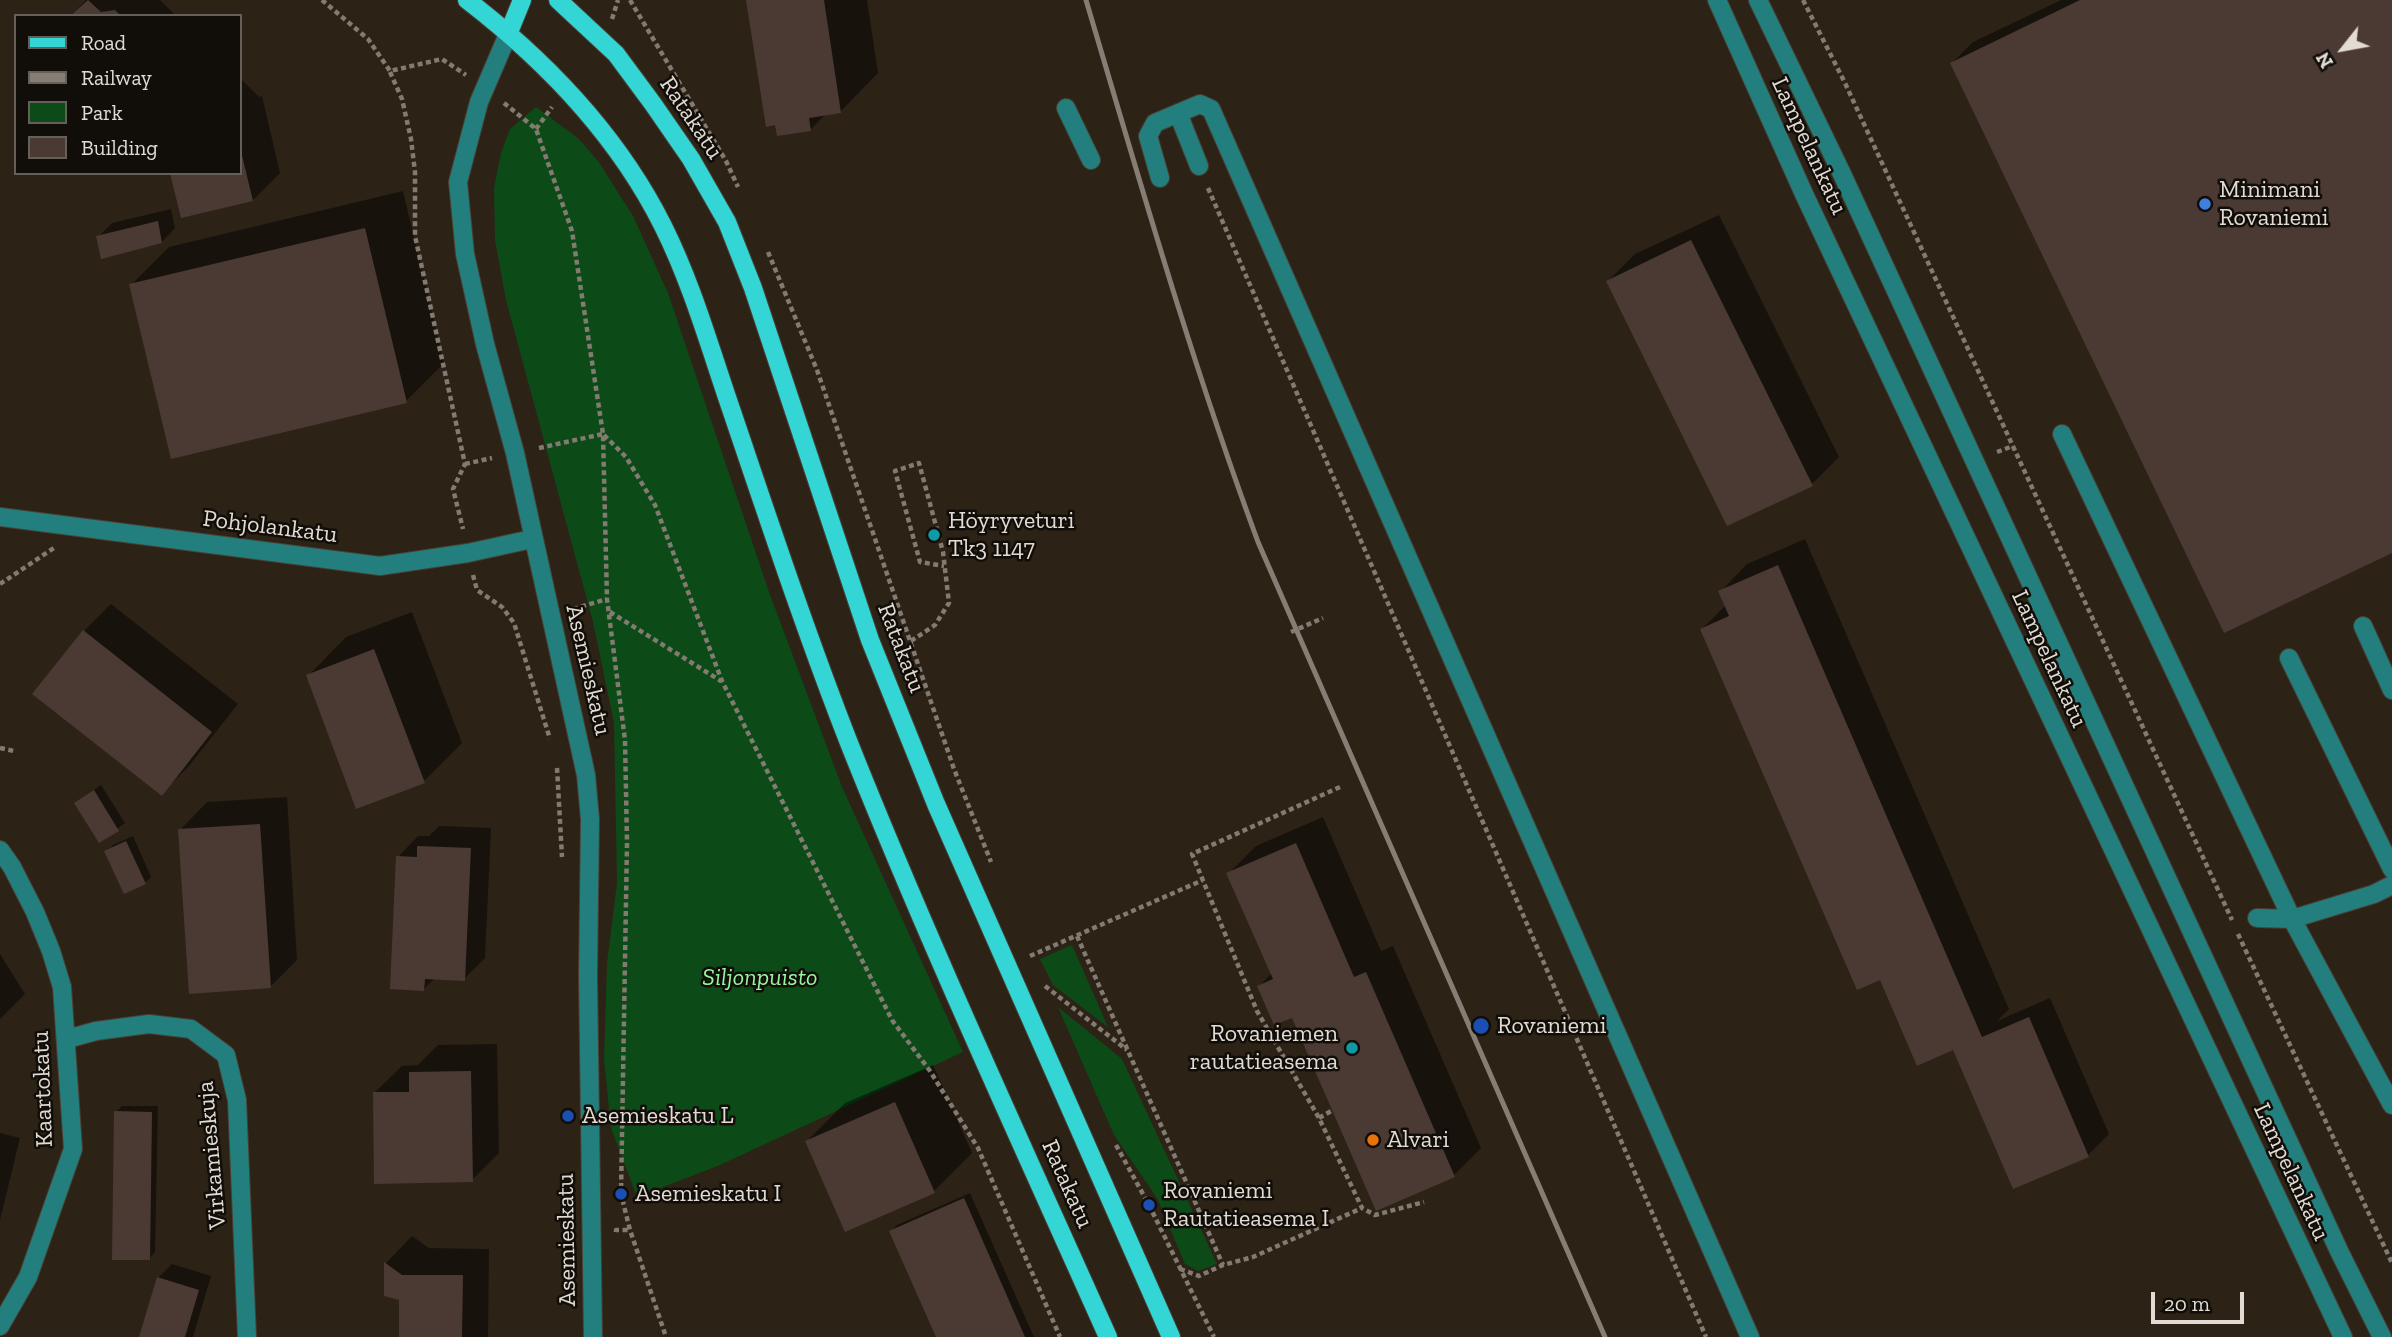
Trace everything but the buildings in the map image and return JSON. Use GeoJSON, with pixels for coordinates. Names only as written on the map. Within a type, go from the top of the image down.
{"type":"FeatureCollection","features":[{"type":"Feature","properties":{"kind":"main road","name":"Ratakatu"},"geometry":{"type":"LineString","coordinates":[[467,0],[509,32],[589,113],[638,183],[663,226],[682,269],[817,659],[858,765],[949,979],[1108,1337]]}},
{"type":"Feature","properties":{"kind":"main road"},"geometry":{"type":"LineString","coordinates":[[509,32],[522,0]]}},
{"type":"Feature","properties":{"kind":"main road","name":"Ratakatu"},"geometry":{"type":"LineString","coordinates":[[558,0],[607,46],[631,74],[691,159],[727,222],[753,288],[826,512],[890,691],[936,804],[1171,1337]]}},
{"type":"Feature","properties":{"kind":"street","name":"Lampelankatu"},"geometry":{"type":"LineString","coordinates":[[1717,0],[1810,206],[2343,1337]]}},
{"type":"Feature","properties":{"kind":"street","name":"Lampelankatu"},"geometry":{"type":"LineString","coordinates":[[1758,0],[1859,212],[2340,1253],[2382,1337]]}},
{"type":"Feature","properties":{"kind":"street","name":"Asemieskatu"},"geometry":{"type":"LineString","coordinates":[[509,32],[479,102],[458,182],[465,254],[485,344],[515,453],[586,775],[590,819],[588,990],[593,1337]]}},
{"type":"Feature","properties":{"kind":"street"},"geometry":{"type":"LineString","coordinates":[[1160,178],[1148,136],[1155,123],[1200,104],[1211,109],[1750,1337]]}},
{"type":"Feature","properties":{"kind":"street"},"geometry":{"type":"LineString","coordinates":[[1066,108],[1091,160]]}},
{"type":"Feature","properties":{"kind":"street"},"geometry":{"type":"LineString","coordinates":[[1178,113],[1199,166]]}},
{"type":"Feature","properties":{"kind":"street"},"geometry":{"type":"LineString","coordinates":[[2062,434],[2292,919],[2392,1105]]}},
{"type":"Feature","properties":{"kind":"street","name":"Pohjolankatu"},"geometry":{"type":"LineString","coordinates":[[0,517],[380,566],[533,539]]}},
{"type":"Feature","properties":{"kind":"street"},"geometry":{"type":"LineString","coordinates":[[2364,626],[2392,690]]}},
{"type":"Feature","properties":{"kind":"street"},"geometry":{"type":"LineString","coordinates":[[2289,658],[2392,869]]}},
{"type":"Feature","properties":{"kind":"street","name":"Kaartokatu"},"geometry":{"type":"LineString","coordinates":[[0,850],[35,912],[62,987],[73,1149],[28,1277],[0,1326]]}},
{"type":"Feature","properties":{"kind":"street"},"geometry":{"type":"LineString","coordinates":[[2257,918],[2292,919],[2374,894],[2392,885]]}},
{"type":"Feature","properties":{"kind":"street","name":"Virkamieskuja"},"geometry":{"type":"LineString","coordinates":[[67,1040],[96,1031],[149,1024],[191,1030],[226,1055],[237,1100],[247,1337]]}},
{"type":"Feature","properties":{"kind":"path"},"geometry":{"type":"LineString","coordinates":[[322,0],[368,39],[390,71],[402,99],[415,172],[415,236],[466,464],[453,489]]}},
{"type":"Feature","properties":{"kind":"path"},"geometry":{"type":"LineString","coordinates":[[630,0],[726,161],[742,195]]}},
{"type":"Feature","properties":{"kind":"path"},"geometry":{"type":"LineString","coordinates":[[1803,0],[2392,1263]]}},
{"type":"Feature","properties":{"kind":"path"},"geometry":{"type":"LineString","coordinates":[[390,71],[442,60]]}},
{"type":"Feature","properties":{"kind":"path"},"geometry":{"type":"LineString","coordinates":[[536,129],[572,231],[603,435],[609,611],[625,740],[621,1194],[630,1230],[666,1337]]}},
{"type":"Feature","properties":{"kind":"path"},"geometry":{"type":"LineString","coordinates":[[1199,166],[1706,1337]]}},
{"type":"Feature","properties":{"kind":"path"},"geometry":{"type":"LineString","coordinates":[[763,240],[817,370],[954,769],[994,869]]}},
{"type":"Feature","properties":{"kind":"path"},"geometry":{"type":"LineString","coordinates":[[603,435],[626,457],[655,505],[722,681],[892,1020],[930,1071],[978,1148],[1060,1337]]}},
{"type":"Feature","properties":{"kind":"path"},"geometry":{"type":"LineString","coordinates":[[911,641],[934,625],[949,603],[943,552],[919,463],[895,471],[920,562],[944,566]]}},
{"type":"Feature","properties":{"kind":"path"},"geometry":{"type":"LineString","coordinates":[[0,584],[57,546]]}},
{"type":"Feature","properties":{"kind":"path"},"geometry":{"type":"LineString","coordinates":[[477,590],[502,607],[514,623],[553,746]]}},
{"type":"Feature","properties":{"kind":"path"},"geometry":{"type":"LineString","coordinates":[[609,611],[722,681]]}},
{"type":"Feature","properties":{"kind":"path"},"geometry":{"type":"LineString","coordinates":[[1291,632],[1323,618]]}},
{"type":"Feature","properties":{"kind":"path"},"geometry":{"type":"LineString","coordinates":[[0,748],[14,751]]}},
{"type":"Feature","properties":{"kind":"path"},"geometry":{"type":"LineString","coordinates":[[556,758],[563,866]]}},
{"type":"Feature","properties":{"kind":"path"},"geometry":{"type":"LineString","coordinates":[[1340,787],[1192,854],[1257,1011],[1319,1118],[1362,1208],[1375,1215],[1424,1202]]}},
{"type":"Feature","properties":{"kind":"path"},"geometry":{"type":"LineString","coordinates":[[1034,966],[1029,956],[1203,880]]}},
{"type":"Feature","properties":{"kind":"path"},"geometry":{"type":"LineString","coordinates":[[1077,936],[1223,1265]]}},
{"type":"Feature","properties":{"kind":"path"},"geometry":{"type":"LineString","coordinates":[[1039,976],[1050,998]]}},
{"type":"Feature","properties":{"kind":"path"},"geometry":{"type":"LineString","coordinates":[[1045,986],[1129,1051]]}},
{"type":"Feature","properties":{"kind":"path"},"geometry":{"type":"LineString","coordinates":[[1257,1011],[1266,1007]]}},
{"type":"Feature","properties":{"kind":"path"},"geometry":{"type":"LineString","coordinates":[[1319,1118],[1333,1110]]}},
{"type":"Feature","properties":{"kind":"path"},"geometry":{"type":"LineString","coordinates":[[1115,1144],[1149,1205],[1214,1337]]}},
{"type":"Feature","properties":{"kind":"path"},"geometry":{"type":"LineString","coordinates":[[1179,1269],[1199,1276],[1223,1265],[1253,1257],[1362,1208]]}},
{"type":"Feature","properties":{"kind":"green space","name":"Siljonpuisto"},"geometry":{"type":"Polygon","coordinates":[[[536,107],[579,139],[598,161],[633,216],[668,293],[769,592],[842,787],[963,1052],[720,1165],[637,1197],[611,1128],[604,1059],[607,963],[617,883],[614,723],[593,622],[506,300],[495,240],[494,188],[501,153],[510,129],[536,107]]]}},
{"type":"Feature","properties":{"kind":"green space"},"geometry":{"type":"Polygon","coordinates":[[[1072,945],[1108,1027],[1053,985],[1040,959],[1072,945]]]}},
{"type":"Feature","properties":{"kind":"green space"},"geometry":{"type":"Polygon","coordinates":[[[1058,1007],[1122,1059],[1217,1264],[1198,1271],[1185,1264],[1157,1198],[1114,1135],[1058,1007]]]}},
{"type":"Feature","properties":{"kind":"railway"},"geometry":{"type":"LineString","coordinates":[[1086,0],[1189,340],[1258,542],[1605,1337]]}},
{"type":"Feature","properties":{"kind":"place","name":"Minimani Rovaniemi"},"geometry":{"type":"Point","coordinates":[2205,204]}},
{"type":"Feature","properties":{"kind":"place","name":"Höyryveturi Tk3 1147"},"geometry":{"type":"Point","coordinates":[934,535]}},
{"type":"Feature","properties":{"kind":"place","name":"Rovaniemi"},"geometry":{"type":"Point","coordinates":[1481,1026]}},
{"type":"Feature","properties":{"kind":"place","name":"Rovaniemen rautatieasema"},"geometry":{"type":"Point","coordinates":[1352,1048]}},
{"type":"Feature","properties":{"kind":"place","name":"Asemieskatu L"},"geometry":{"type":"Point","coordinates":[568,1116]}},
{"type":"Feature","properties":{"kind":"place","name":"Alvari"},"geometry":{"type":"Point","coordinates":[1373,1140]}},
{"type":"Feature","properties":{"kind":"place","name":"Asemieskatu I"},"geometry":{"type":"Point","coordinates":[621,1194]}},
{"type":"Feature","properties":{"kind":"place","name":"Rovaniemi Rautatieasema I"},"geometry":{"type":"Point","coordinates":[1149,1205]}}]}
